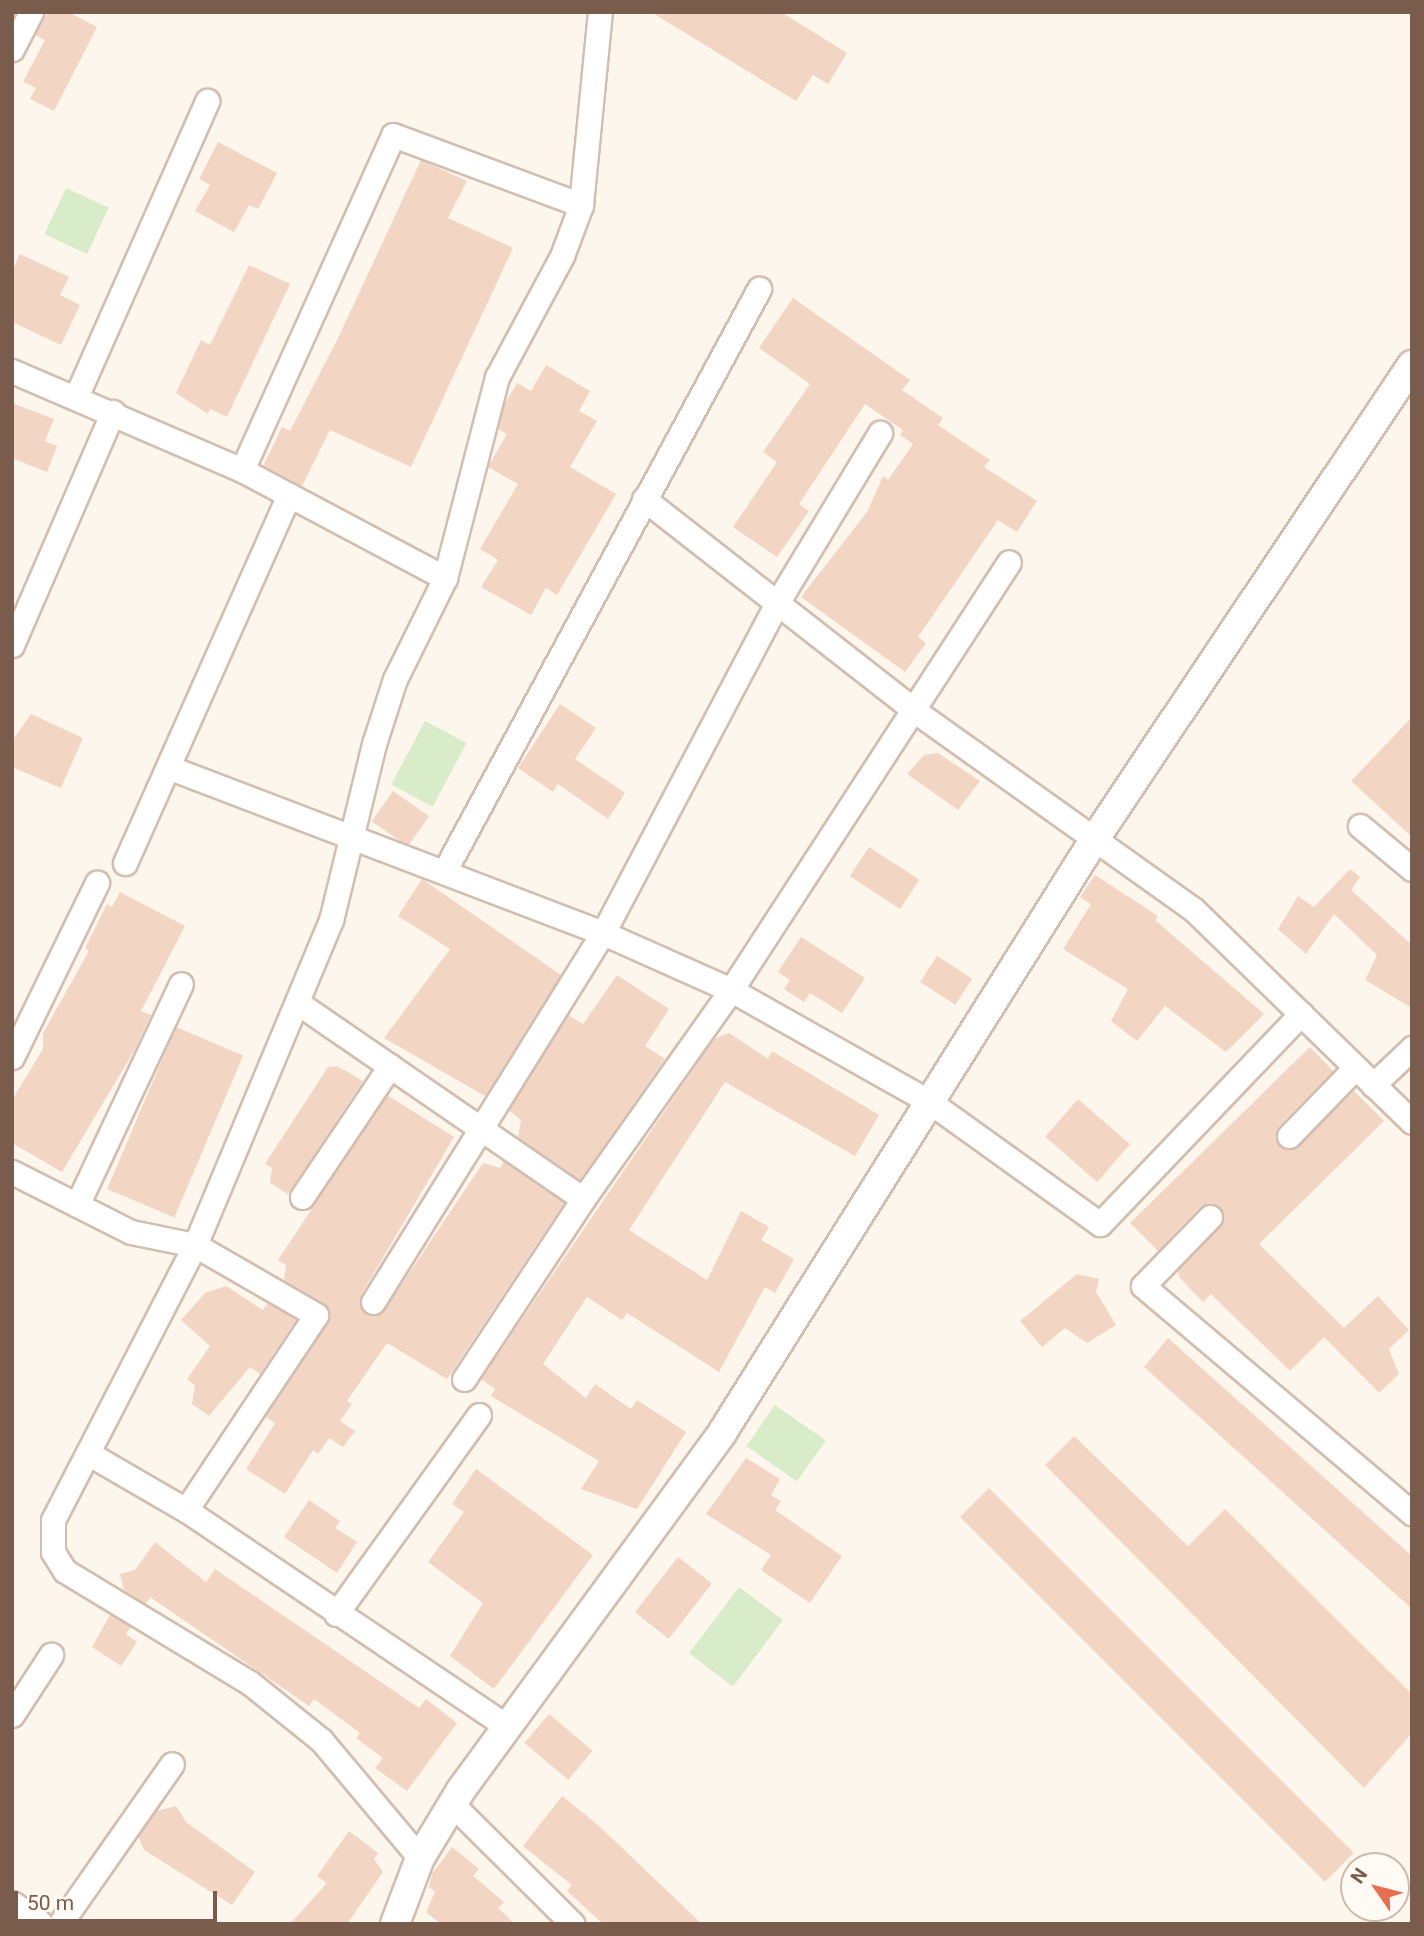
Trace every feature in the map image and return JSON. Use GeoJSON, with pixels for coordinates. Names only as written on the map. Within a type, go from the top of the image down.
{"type":"FeatureCollection","features":[{"type":"Feature","properties":{"kind":"street"},"geometry":{"type":"LineString","coordinates":[[12,49],[31,12]]}},
{"type":"Feature","properties":{"kind":"street"},"geometry":{"type":"LineString","coordinates":[[420,1858],[321,1740],[250,1683],[65,1571],[53,1552],[53,1520],[91,1455],[195,1245],[298,1003],[356,839],[395,679],[445,578],[497,377],[562,256],[581,205],[600,12]]}},
{"type":"Feature","properties":{"kind":"street"},"geometry":{"type":"LineString","coordinates":[[76,397],[207,101]]}},
{"type":"Feature","properties":{"kind":"street"},"geometry":{"type":"LineString","coordinates":[[242,470],[393,135],[581,205]]}},
{"type":"Feature","properties":{"kind":"street"},"geometry":{"type":"LineString","coordinates":[[444,872],[759,289]]}},
{"type":"Feature","properties":{"kind":"street"},"geometry":{"type":"LineString","coordinates":[[395,1924],[420,1858],[452,1804],[506,1726],[722,1433],[1096,837],[1412,365]]}},
{"type":"Feature","properties":{"kind":"street"},"geometry":{"type":"LineString","coordinates":[[12,371],[113,412],[242,470],[445,578]]}},
{"type":"Feature","properties":{"kind":"street"},"geometry":{"type":"LineString","coordinates":[[12,645],[113,412]]}},
{"type":"Feature","properties":{"kind":"street"},"geometry":{"type":"LineString","coordinates":[[373,1302],[483,1130],[603,933],[777,603],[880,433]]}},
{"type":"Feature","properties":{"kind":"street"},"geometry":{"type":"LineString","coordinates":[[125,863],[289,495]]}},
{"type":"Feature","properties":{"kind":"street"},"geometry":{"type":"LineString","coordinates":[[644,499],[915,711],[1096,837],[1193,909],[1412,1122]]}},
{"type":"Feature","properties":{"kind":"street"},"geometry":{"type":"LineString","coordinates":[[464,1379],[583,1199],[732,990],[1009,562]]}},
{"type":"Feature","properties":{"kind":"street"},"geometry":{"type":"LineString","coordinates":[[167,767],[603,933],[732,990],[930,1102],[1100,1224],[1301,1014]]}},
{"type":"Feature","properties":{"kind":"street"},"geometry":{"type":"LineString","coordinates":[[1360,826],[1412,869]]}},
{"type":"Feature","properties":{"kind":"street"},"geometry":{"type":"LineString","coordinates":[[12,1056],[97,883]]}},
{"type":"Feature","properties":{"kind":"street"},"geometry":{"type":"LineString","coordinates":[[77,1205],[181,984]]}},
{"type":"Feature","properties":{"kind":"street"},"geometry":{"type":"LineString","coordinates":[[298,1003],[583,1199]]}},
{"type":"Feature","properties":{"kind":"street"},"geometry":{"type":"LineString","coordinates":[[1373,1085],[1412,1048]]}},
{"type":"Feature","properties":{"kind":"street"},"geometry":{"type":"LineString","coordinates":[[302,1197],[390,1066]]}},
{"type":"Feature","properties":{"kind":"street"},"geometry":{"type":"LineString","coordinates":[[1289,1136],[1355,1068]]}},
{"type":"Feature","properties":{"kind":"street"},"geometry":{"type":"LineString","coordinates":[[12,1172],[131,1232],[195,1245],[316,1315],[186,1510]]}},
{"type":"Feature","properties":{"kind":"street"},"geometry":{"type":"LineString","coordinates":[[1210,1217],[1143,1286],[1412,1513]]}},
{"type":"Feature","properties":{"kind":"street"},"geometry":{"type":"LineString","coordinates":[[336,1614],[479,1415]]}},
{"type":"Feature","properties":{"kind":"street"},"geometry":{"type":"LineString","coordinates":[[91,1455],[186,1510],[336,1614],[506,1726]]}},
{"type":"Feature","properties":{"kind":"street"},"geometry":{"type":"LineString","coordinates":[[12,1715],[51,1655]]}},
{"type":"Feature","properties":{"kind":"street"},"geometry":{"type":"LineString","coordinates":[[60,1924],[172,1764]]}},
{"type":"Feature","properties":{"kind":"street"},"geometry":{"type":"LineString","coordinates":[[452,1804],[573,1924]]}},
{"type":"Feature","properties":{"kind":"street"},"geometry":{"type":"LineString","coordinates":[[12,1906],[38,1924]]}},
{"type":"Feature","properties":{"kind":"green space"},"geometry":{"type":"Polygon","coordinates":[[[66,188],[109,208],[87,254],[44,234],[66,188]]]}},
{"type":"Feature","properties":{"kind":"green space"},"geometry":{"type":"Polygon","coordinates":[[[425,721],[466,743],[433,807],[391,785],[425,721]]]}},
{"type":"Feature","properties":{"kind":"green space"},"geometry":{"type":"Polygon","coordinates":[[[775,1405],[826,1441],[797,1482],[746,1446],[775,1405]]]}},
{"type":"Feature","properties":{"kind":"green space"},"geometry":{"type":"Polygon","coordinates":[[[739,1587],[783,1620],[733,1686],[689,1653],[739,1587]]]}},
{"type":"Feature","properties":{"kind":"building"},"geometry":{"type":"Polygon","coordinates":[[[48,12],[68,12],[97,27],[54,111],[30,99],[36,88],[23,82],[45,40],[35,35],[48,12]]]}},
{"type":"Feature","properties":{"kind":"building"},"geometry":{"type":"Polygon","coordinates":[[[651,12],[781,12],[847,53],[828,84],[813,75],[796,101],[651,12]]]}},
{"type":"Feature","properties":{"kind":"building"},"geometry":{"type":"Polygon","coordinates":[[[218,142],[277,173],[258,209],[249,205],[234,232],[195,211],[210,185],[199,179],[218,142]]]}},
{"type":"Feature","properties":{"kind":"building"},"geometry":{"type":"Polygon","coordinates":[[[421,160],[467,181],[448,218],[513,248],[411,467],[330,430],[302,486],[263,466],[282,427],[290,431],[338,338],[421,160]]]}},
{"type":"Feature","properties":{"kind":"building"},"geometry":{"type":"Polygon","coordinates":[[[20,254],[69,277],[60,295],[80,305],[61,345],[12,322],[12,271],[20,254]]]}},
{"type":"Feature","properties":{"kind":"building"},"geometry":{"type":"Polygon","coordinates":[[[249,265],[290,284],[227,417],[210,409],[208,414],[176,393],[201,340],[210,345],[249,265]]]}},
{"type":"Feature","properties":{"kind":"building"},"geometry":{"type":"Polygon","coordinates":[[[793,298],[910,380],[902,390],[943,418],[938,425],[990,460],[984,467],[1037,501],[1017,532],[998,520],[918,637],[926,643],[905,672],[801,597],[867,512],[883,476],[888,480],[913,444],[900,435],[903,430],[865,404],[799,504],[809,511],[777,557],[733,527],[777,462],[763,452],[810,384],[759,348],[793,298]]]}},
{"type":"Feature","properties":{"kind":"building"},"geometry":{"type":"Polygon","coordinates":[[[546,365],[590,391],[579,411],[597,421],[570,467],[616,494],[557,595],[546,588],[531,615],[481,587],[498,560],[480,549],[518,484],[488,467],[507,434],[498,429],[504,405],[517,383],[531,391],[546,365]]]}},
{"type":"Feature","properties":{"kind":"building"},"geometry":{"type":"Polygon","coordinates":[[[12,403],[54,419],[45,441],[57,446],[47,472],[12,458],[12,403]]]}},
{"type":"Feature","properties":{"kind":"building"},"geometry":{"type":"Polygon","coordinates":[[[560,704],[596,728],[575,759],[625,793],[608,819],[558,784],[553,792],[518,768],[560,704]]]}},
{"type":"Feature","properties":{"kind":"building"},"geometry":{"type":"Polygon","coordinates":[[[31,714],[83,738],[61,788],[12,767],[12,741],[31,714]]]}},
{"type":"Feature","properties":{"kind":"building"},"geometry":{"type":"Polygon","coordinates":[[[1412,717],[1412,837],[1351,781],[1412,717]]]}},
{"type":"Feature","properties":{"kind":"building"},"geometry":{"type":"Polygon","coordinates":[[[938,753],[980,781],[958,810],[907,774],[924,755],[938,753]]]}},
{"type":"Feature","properties":{"kind":"building"},"geometry":{"type":"Polygon","coordinates":[[[393,791],[429,816],[408,847],[372,821],[393,791]]]}},
{"type":"Feature","properties":{"kind":"building"},"geometry":{"type":"Polygon","coordinates":[[[869,847],[919,880],[900,909],[850,876],[869,847]]]}},
{"type":"Feature","properties":{"kind":"building"},"geometry":{"type":"Polygon","coordinates":[[[1350,869],[1360,877],[1351,890],[1412,945],[1412,1008],[1365,980],[1377,955],[1334,914],[1306,954],[1278,929],[1298,896],[1314,907],[1350,869]]]}},
{"type":"Feature","properties":{"kind":"building"},"geometry":{"type":"Polygon","coordinates":[[[1095,875],[1158,916],[1155,920],[1264,1014],[1226,1052],[1165,1006],[1137,1041],[1111,1021],[1128,989],[1063,949],[1091,904],[1080,897],[1095,875]]]}},
{"type":"Feature","properties":{"kind":"building"},"geometry":{"type":"Polygon","coordinates":[[[422,879],[561,975],[485,1096],[384,1038],[450,949],[398,916],[422,879]]]}},
{"type":"Feature","properties":{"kind":"building"},"geometry":{"type":"Polygon","coordinates":[[[120,892],[185,926],[141,1011],[151,1015],[134,1051],[62,1172],[12,1143],[12,1100],[43,1049],[43,1033],[89,951],[85,948],[107,904],[112,907],[120,892]]]}},
{"type":"Feature","properties":{"kind":"building"},"geometry":{"type":"Polygon","coordinates":[[[801,937],[865,978],[842,1013],[810,993],[804,1002],[784,989],[790,980],[778,972],[801,937]]]}},
{"type":"Feature","properties":{"kind":"building"},"geometry":{"type":"Polygon","coordinates":[[[937,956],[972,979],[955,1005],[920,982],[937,956]]]}},
{"type":"Feature","properties":{"kind":"building"},"geometry":{"type":"Polygon","coordinates":[[[617,975],[669,1009],[645,1046],[665,1059],[580,1180],[518,1137],[521,1120],[509,1110],[568,1015],[583,1024],[617,975]]]}},
{"type":"Feature","properties":{"kind":"building"},"geometry":{"type":"Polygon","coordinates":[[[176,1027],[243,1056],[174,1218],[107,1189],[176,1027]]]}},
{"type":"Feature","properties":{"kind":"building"},"geometry":{"type":"Polygon","coordinates":[[[729,1033],[768,1059],[772,1051],[879,1115],[855,1156],[725,1082],[629,1230],[707,1280],[741,1211],[769,1227],[761,1240],[794,1259],[775,1293],[765,1287],[719,1372],[627,1313],[622,1320],[587,1297],[543,1364],[586,1398],[595,1384],[631,1409],[637,1400],[686,1432],[637,1509],[581,1489],[599,1461],[491,1396],[495,1389],[481,1379],[714,1039],[729,1033]]]}},
{"type":"Feature","properties":{"kind":"building"},"geometry":{"type":"Polygon","coordinates":[[[1310,1047],[1333,1071],[1279,1126],[1279,1146],[1299,1146],[1353,1090],[1384,1121],[1259,1244],[1344,1328],[1378,1296],[1409,1330],[1389,1349],[1399,1374],[1379,1393],[1324,1337],[1290,1371],[1211,1294],[1203,1302],[1179,1277],[1178,1270],[1220,1226],[1219,1207],[1200,1207],[1158,1251],[1130,1223],[1310,1047]]]}},
{"type":"Feature","properties":{"kind":"building"},"geometry":{"type":"Polygon","coordinates":[[[337,1066],[363,1081],[288,1194],[270,1183],[272,1168],[265,1164],[328,1067],[337,1066]]]}},
{"type":"Feature","properties":{"kind":"building"},"geometry":{"type":"Polygon","coordinates":[[[387,1095],[454,1137],[361,1295],[366,1314],[385,1309],[483,1163],[500,1168],[504,1161],[564,1203],[447,1379],[387,1343],[347,1401],[352,1404],[340,1421],[355,1431],[343,1447],[329,1438],[318,1454],[313,1450],[285,1494],[246,1469],[275,1423],[266,1417],[330,1315],[323,1303],[284,1280],[286,1265],[278,1260],[387,1095]]]}},
{"type":"Feature","properties":{"kind":"building"},"geometry":{"type":"Polygon","coordinates":[[[1078,1099],[1130,1144],[1097,1182],[1045,1137],[1078,1099]]]}},
{"type":"Feature","properties":{"kind":"building"},"geometry":{"type":"Polygon","coordinates":[[[1077,1274],[1099,1279],[1096,1292],[1116,1325],[1087,1343],[1065,1328],[1042,1347],[1020,1321],[1077,1274]]]}},
{"type":"Feature","properties":{"kind":"building"},"geometry":{"type":"Polygon","coordinates":[[[226,1286],[263,1310],[268,1303],[296,1320],[260,1374],[250,1367],[209,1416],[192,1404],[195,1385],[187,1379],[210,1346],[181,1320],[205,1293],[226,1286]]]}},
{"type":"Feature","properties":{"kind":"building"},"geometry":{"type":"Polygon","coordinates":[[[1168,1338],[1412,1556],[1412,1609],[1144,1367],[1168,1338]]]}},
{"type":"Feature","properties":{"kind":"building"},"geometry":{"type":"Polygon","coordinates":[[[1074,1436],[1188,1546],[1225,1509],[1412,1694],[1412,1733],[1364,1788],[1045,1465],[1074,1436]]]}},
{"type":"Feature","properties":{"kind":"building"},"geometry":{"type":"Polygon","coordinates":[[[746,1458],[780,1479],[771,1495],[781,1501],[775,1510],[842,1556],[810,1603],[761,1570],[771,1555],[706,1514],[746,1458]]]}},
{"type":"Feature","properties":{"kind":"building"},"geometry":{"type":"Polygon","coordinates":[[[476,1469],[593,1555],[494,1689],[450,1656],[483,1603],[428,1562],[464,1512],[452,1504],[476,1469]]]}},
{"type":"Feature","properties":{"kind":"building"},"geometry":{"type":"Polygon","coordinates":[[[989,1488],[1353,1852],[1340,1852],[1340,1867],[1325,1882],[960,1517],[989,1488]]]}},
{"type":"Feature","properties":{"kind":"building"},"geometry":{"type":"Polygon","coordinates":[[[309,1500],[340,1521],[335,1528],[357,1542],[337,1573],[284,1537],[309,1500]]]}},
{"type":"Feature","properties":{"kind":"building"},"geometry":{"type":"Polygon","coordinates":[[[155,1542],[206,1582],[215,1569],[419,1708],[426,1699],[457,1723],[407,1791],[375,1768],[383,1758],[356,1738],[360,1733],[314,1699],[309,1706],[150,1597],[146,1604],[124,1590],[120,1574],[135,1570],[155,1542]]]}},
{"type":"Feature","properties":{"kind":"building"},"geometry":{"type":"Polygon","coordinates":[[[678,1557],[712,1583],[669,1639],[635,1612],[678,1557]]]}},
{"type":"Feature","properties":{"kind":"building"},"geometry":{"type":"Polygon","coordinates":[[[110,1615],[131,1627],[126,1634],[137,1642],[121,1666],[92,1647],[110,1615]]]}},
{"type":"Feature","properties":{"kind":"building"},"geometry":{"type":"Polygon","coordinates":[[[549,1714],[593,1751],[568,1780],[525,1743],[549,1714]]]}},
{"type":"Feature","properties":{"kind":"building"},"geometry":{"type":"Polygon","coordinates":[[[562,1796],[598,1825],[702,1924],[603,1924],[567,1891],[572,1885],[523,1846],[562,1796]]]}},
{"type":"Feature","properties":{"kind":"building"},"geometry":{"type":"Polygon","coordinates":[[[176,1806],[186,1822],[255,1872],[232,1905],[144,1850],[138,1836],[156,1811],[176,1806]]]}},
{"type":"Feature","properties":{"kind":"building"},"geometry":{"type":"Polygon","coordinates":[[[349,1831],[378,1853],[374,1859],[383,1872],[347,1924],[290,1924],[327,1883],[317,1876],[349,1831]]]}},
{"type":"Feature","properties":{"kind":"building"},"geometry":{"type":"Polygon","coordinates":[[[452,1847],[479,1869],[473,1876],[504,1902],[498,1908],[515,1924],[441,1924],[426,1912],[435,1892],[429,1887],[432,1874],[452,1847]]]}}]}
